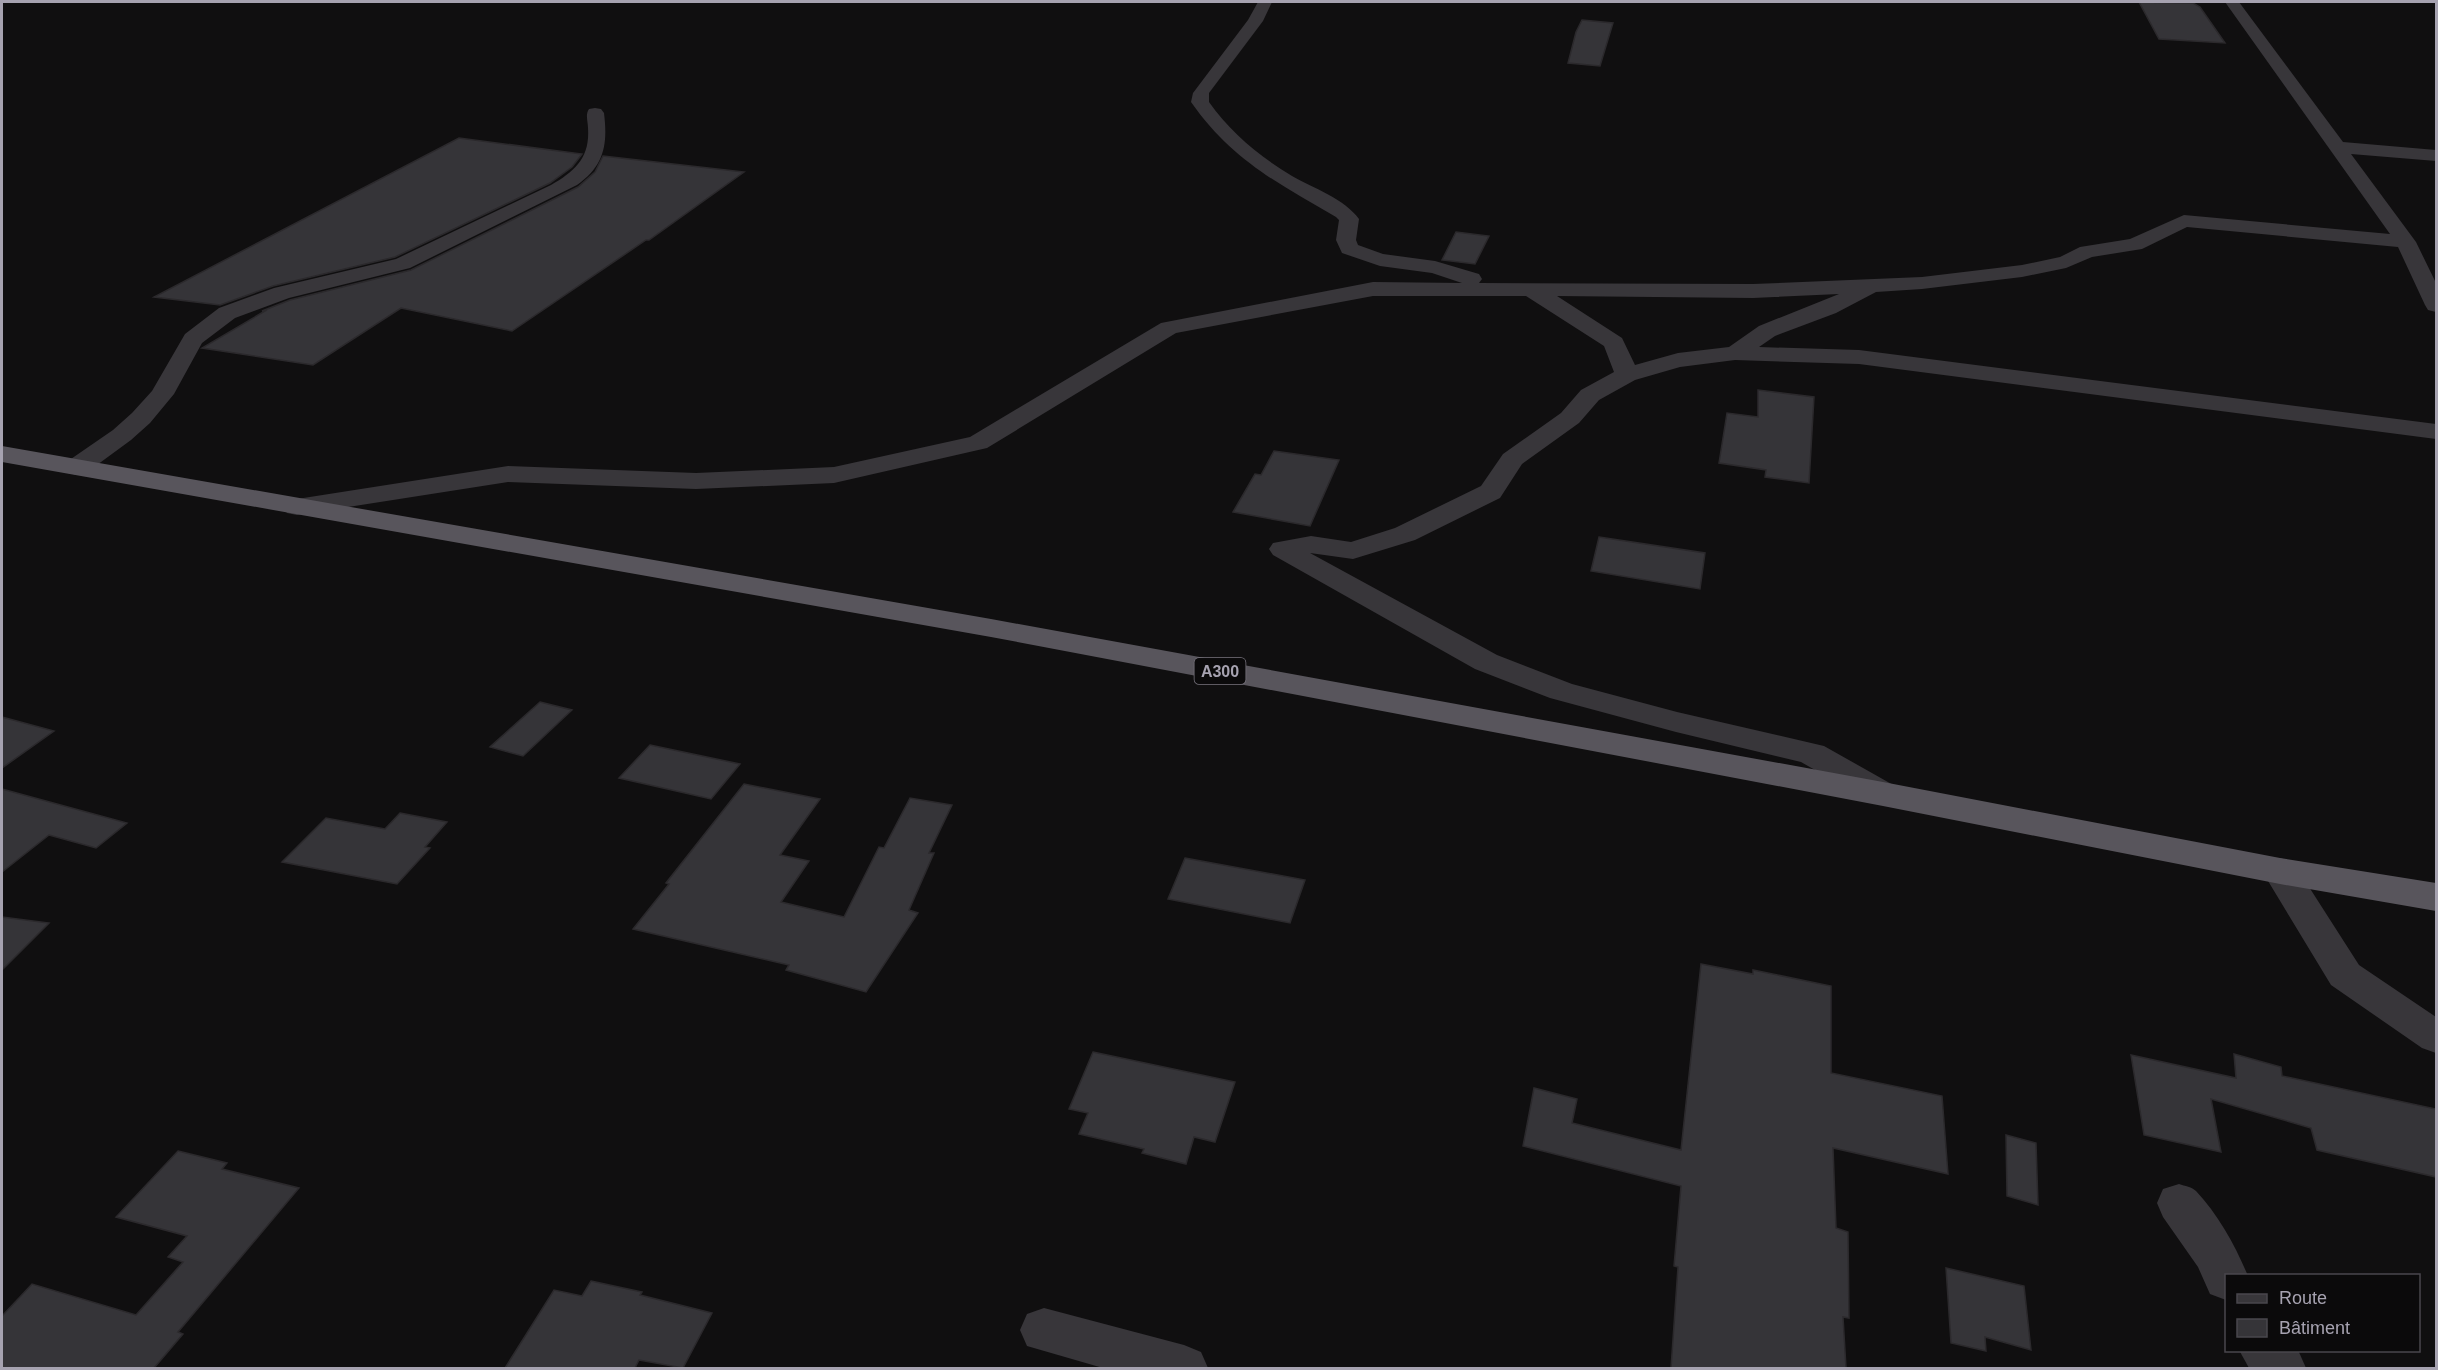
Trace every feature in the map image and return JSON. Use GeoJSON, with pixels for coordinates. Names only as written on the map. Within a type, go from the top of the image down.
{"type":"FeatureCollection","features":[{"type":"Feature","properties":{"kind":"highway","name":"A300"},"geometry":{"type":"LineString","coordinates":[[2,454],[991,628],[1883,794],[2280,871],[2436,897]]}},
{"type":"Feature","properties":{"kind":"street"},"geometry":{"type":"LineString","coordinates":[[1265,2],[1255,21],[1202,93],[1200,102],[1225,136],[1277,176],[1343,213],[1349,219],[1346,240],[1349,249],[1380,260],[1435,267],[1500,290]]}},
{"type":"Feature","properties":{"kind":"street"},"geometry":{"type":"LineString","coordinates":[[2232,2],[2406,242],[2436,305]]}},
{"type":"Feature","properties":{"kind":"street"},"geometry":{"type":"LineString","coordinates":[[77,467],[122,435],[141,418],[162,394],[193,339],[227,314],[282,293],[403,264],[558,189],[575,178],[596,156],[599,137],[595,113]]}},
{"type":"Feature","properties":{"kind":"street"},"geometry":{"type":"LineString","coordinates":[[2337,147],[2436,155]]}},
{"type":"Feature","properties":{"kind":"street"},"geometry":{"type":"LineString","coordinates":[[297,507],[507,474],[696,481],[834,476],[978,443],[1169,328],[1374,289],[1753,291],[1922,283],[2066,262],[2087,251],[2135,245],[2184,221],[2406,242]]}},
{"type":"Feature","properties":{"kind":"street"},"geometry":{"type":"LineString","coordinates":[[1735,353],[1767,331],[1828,308],[1849,295],[1872,286]]}},
{"type":"Feature","properties":{"kind":"street"},"geometry":{"type":"LineString","coordinates":[[1531,290],[1614,343],[1627,375]]}},
{"type":"Feature","properties":{"kind":"street"},"geometry":{"type":"LineString","coordinates":[[1883,794],[1812,754],[1676,722],[1561,691],[1486,662],[1283,549],[1311,544],[1353,551],[1405,534],[1491,492],[1512,459],[1570,418],[1590,395],[1627,375],[1678,360],[1735,353],[1859,357],[2436,432]]}},
{"type":"Feature","properties":{"kind":"street"},"geometry":{"type":"LineString","coordinates":[[2280,871],[2345,975],[2436,1037]]}},
{"type":"Feature","properties":{"kind":"street"},"geometry":{"type":"LineString","coordinates":[[2179,1203],[2217,1256],[2225,1276]]}},
{"type":"Feature","properties":{"kind":"street"},"geometry":{"type":"LineString","coordinates":[[1044,1330],[1184,1368]]}},
{"type":"Feature","properties":{"kind":"street"},"geometry":{"type":"LineString","coordinates":[[2265,1352],[2282,1368]]}},
{"type":"Feature","properties":{"kind":"building"},"geometry":{"type":"Polygon","coordinates":[[[2139,2],[2193,3],[2200,7],[2225,43],[2159,39],[2139,2]]]}},
{"type":"Feature","properties":{"kind":"building"},"geometry":{"type":"Polygon","coordinates":[[[1582,20],[1613,23],[1600,66],[1568,63],[1576,32],[1582,20]]]}},
{"type":"Feature","properties":{"kind":"building"},"geometry":{"type":"Polygon","coordinates":[[[459,138],[582,154],[572,167],[550,183],[395,257],[273,286],[220,305],[154,297],[459,138]]]}},
{"type":"Feature","properties":{"kind":"building"},"geometry":{"type":"Polygon","coordinates":[[[603,156],[744,172],[649,240],[512,331],[401,308],[313,365],[202,348],[265,311],[262,311],[290,300],[411,270],[578,187],[595,172],[603,156]]]}},
{"type":"Feature","properties":{"kind":"building"},"geometry":{"type":"Polygon","coordinates":[[[1456,232],[1489,236],[1475,264],[1442,260],[1456,232]]]}},
{"type":"Feature","properties":{"kind":"building"},"geometry":{"type":"Polygon","coordinates":[[[1758,390],[1814,397],[1809,483],[1765,477],[1766,470],[1719,463],[1727,413],[1758,417],[1758,390]]]}},
{"type":"Feature","properties":{"kind":"building"},"geometry":{"type":"Polygon","coordinates":[[[1274,451],[1339,460],[1310,526],[1233,512],[1255,474],[1261,475],[1274,451]]]}},
{"type":"Feature","properties":{"kind":"building"},"geometry":{"type":"Polygon","coordinates":[[[1599,537],[1705,553],[1700,589],[1591,571],[1599,537]]]}},
{"type":"Feature","properties":{"kind":"building"},"geometry":{"type":"Polygon","coordinates":[[[540,702],[572,710],[523,756],[490,747],[540,702]]]}},
{"type":"Feature","properties":{"kind":"building"},"geometry":{"type":"Polygon","coordinates":[[[2,717],[54,731],[2,768],[2,717]]]}},
{"type":"Feature","properties":{"kind":"building"},"geometry":{"type":"Polygon","coordinates":[[[650,745],[740,764],[711,799],[619,778],[650,745]]]}},
{"type":"Feature","properties":{"kind":"building"},"geometry":{"type":"Polygon","coordinates":[[[744,784],[820,799],[780,855],[809,861],[781,902],[844,917],[879,847],[884,848],[910,798],[952,805],[929,853],[934,853],[909,910],[918,913],[866,992],[786,970],[789,965],[633,929],[744,784]]]}},
{"type":"Feature","properties":{"kind":"building"},"geometry":{"type":"Polygon","coordinates":[[[2,789],[127,823],[96,848],[49,835],[2,872],[2,789]]]}},
{"type":"Feature","properties":{"kind":"building"},"geometry":{"type":"Polygon","coordinates":[[[400,813],[447,822],[425,847],[430,848],[397,884],[282,862],[326,818],[385,829],[400,813]]]}},
{"type":"Feature","properties":{"kind":"building"},"geometry":{"type":"Polygon","coordinates":[[[1185,858],[1305,880],[1290,923],[1168,899],[1185,858]]]}},
{"type":"Feature","properties":{"kind":"building"},"geometry":{"type":"Polygon","coordinates":[[[2,917],[49,923],[2,970],[2,917]]]}},
{"type":"Feature","properties":{"kind":"building"},"geometry":{"type":"Polygon","coordinates":[[[1701,964],[1753,974],[1753,970],[1831,986],[1831,1073],[1942,1096],[1948,1174],[1833,1148],[1836,1228],[1848,1232],[1849,1318],[1843,1317],[1846,1368],[1671,1368],[1678,1267],[1674,1266],[1681,1186],[1523,1146],[1534,1088],[1577,1099],[1572,1123],[1681,1150],[1701,964]]]}},
{"type":"Feature","properties":{"kind":"building"},"geometry":{"type":"Polygon","coordinates":[[[1093,1052],[1235,1082],[1215,1142],[1194,1137],[1186,1164],[1142,1153],[1144,1149],[1079,1134],[1088,1113],[1069,1109],[1093,1052]]]}},
{"type":"Feature","properties":{"kind":"building"},"geometry":{"type":"Polygon","coordinates":[[[2234,1054],[2281,1067],[2282,1076],[2436,1109],[2436,1177],[2317,1150],[2311,1128],[2211,1099],[2221,1152],[2144,1135],[2131,1055],[2236,1078],[2234,1054]]]}},
{"type":"Feature","properties":{"kind":"building"},"geometry":{"type":"Polygon","coordinates":[[[2006,1135],[2036,1143],[2038,1205],[2007,1196],[2006,1135]]]}},
{"type":"Feature","properties":{"kind":"building"},"geometry":{"type":"Polygon","coordinates":[[[178,1151],[227,1163],[222,1169],[299,1188],[178,1332],[183,1334],[154,1368],[2,1368],[2,1316],[32,1284],[136,1315],[183,1262],[168,1257],[187,1236],[116,1217],[178,1151]]]}},
{"type":"Feature","properties":{"kind":"building"},"geometry":{"type":"Polygon","coordinates":[[[1946,1268],[2024,1286],[2031,1350],[1985,1337],[1986,1351],[1951,1343],[1946,1268]]]}},
{"type":"Feature","properties":{"kind":"building"},"geometry":{"type":"Polygon","coordinates":[[[591,1281],[642,1292],[640,1295],[712,1313],[683,1368],[639,1360],[635,1368],[505,1368],[554,1290],[582,1296],[591,1281]]]}}]}
